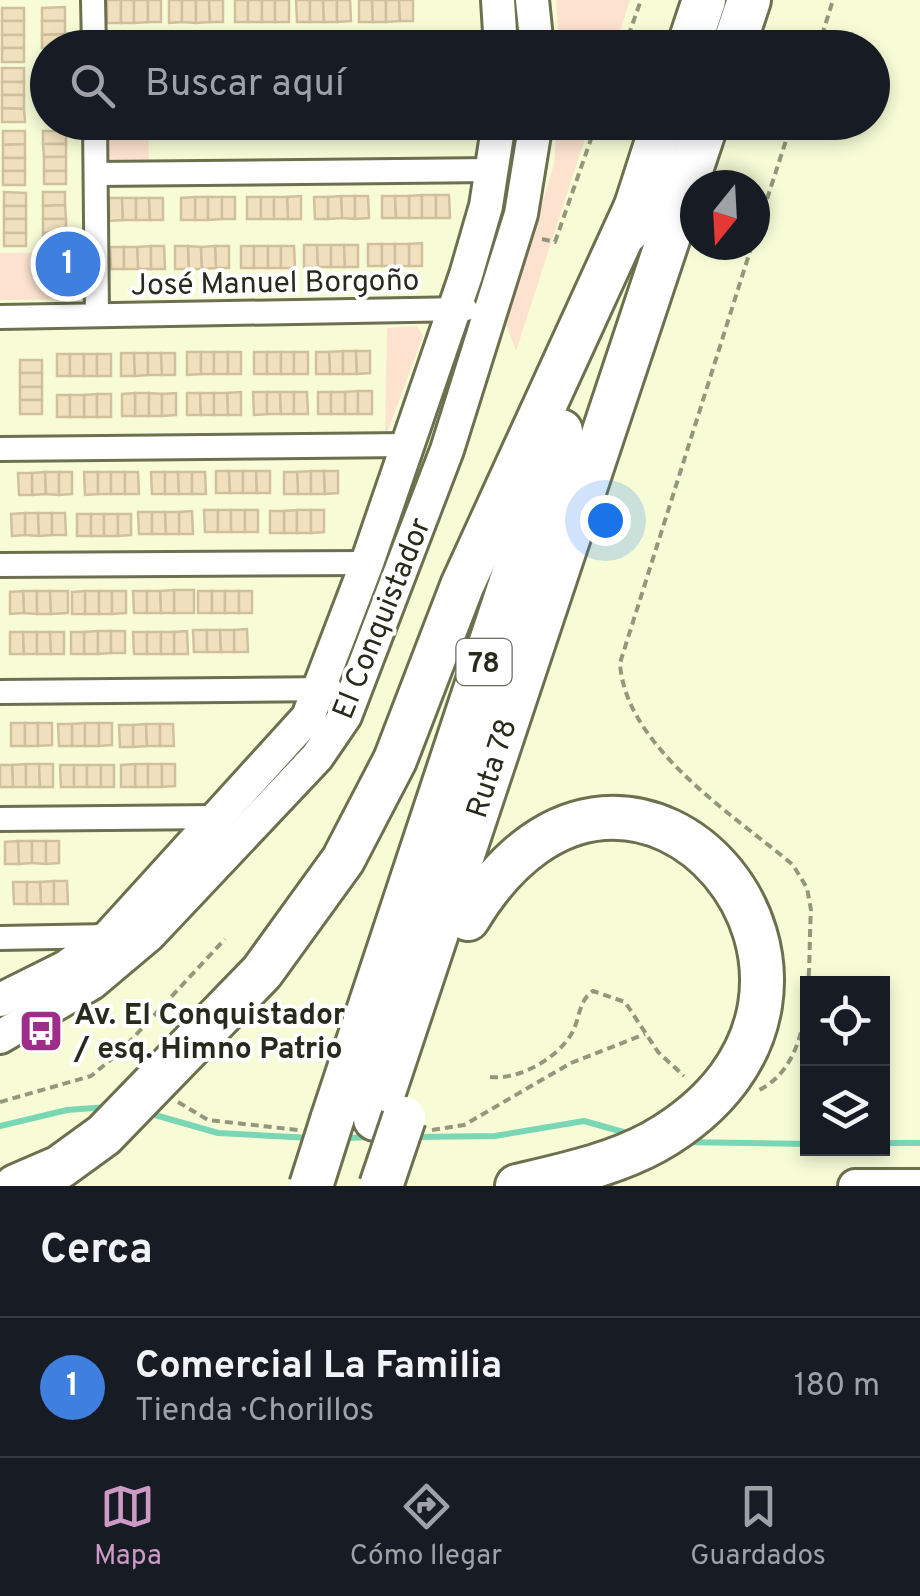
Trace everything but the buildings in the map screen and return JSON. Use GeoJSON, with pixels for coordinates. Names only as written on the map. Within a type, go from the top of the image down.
{"type":"FeatureCollection","features":[{"type":"Feature","properties":{"kind":"highway"},"geometry":{"type":"LineString","coordinates":[[694,30],[704,0]]}},
{"type":"Feature","properties":{"kind":"highway"},"geometry":{"type":"LineString","coordinates":[[738,30],[749,0]]}},
{"type":"Feature","properties":{"kind":"highway","name":"Ruta 78"},"geometry":{"type":"LineString","coordinates":[[311,1186],[657,140]]}},
{"type":"Feature","properties":{"kind":"highway","name":"Ruta 78"},"geometry":{"type":"LineString","coordinates":[[353,1186],[389,1119],[646,300],[701,140]]}},
{"type":"Feature","properties":{"kind":"highway"},"geometry":{"type":"LineString","coordinates":[[16,1186],[60,1166],[104,1135],[262,972],[343,860],[395,760],[462,586],[636,204]]}},
{"type":"Feature","properties":{"kind":"highway"},"geometry":{"type":"LineString","coordinates":[[381,1186],[389,1119],[468,919],[599,504],[626,404],[646,300]]}},
{"type":"Feature","properties":{"kind":"highway"},"geometry":{"type":"LineString","coordinates":[[468,919],[514,859],[531,845],[569,826],[601,820],[640,822],[682,834],[710,850],[750,893],[766,928],[772,961],[770,998],[735,1094],[632,1153],[517,1186]]}},
{"type":"Feature","properties":{"kind":"main road"},"geometry":{"type":"LineString","coordinates":[[498,0],[500,30]]}},
{"type":"Feature","properties":{"kind":"main road"},"geometry":{"type":"LineString","coordinates":[[532,0],[535,30]]}},
{"type":"Feature","properties":{"kind":"main road","name":"El Conquistador"},"geometry":{"type":"LineString","coordinates":[[0,1000],[66,966],[109,936],[298,732],[322,687],[477,241],[497,140]]}},
{"type":"Feature","properties":{"kind":"main road","name":"El Conquistador"},"geometry":{"type":"LineString","coordinates":[[0,1036],[92,982],[150,936],[317,757],[356,694],[446,450],[492,309],[529,181],[534,140]]}},
{"type":"Feature","properties":{"kind":"main road"},"geometry":{"type":"LineString","coordinates":[[855,1186],[920,1186]]}},
{"type":"Feature","properties":{"kind":"street"},"geometry":{"type":"LineString","coordinates":[[94,0],[94,30]]}},
{"type":"Feature","properties":{"kind":"street"},"geometry":{"type":"LineString","coordinates":[[95,140],[97,315]]}},
{"type":"Feature","properties":{"kind":"street"},"geometry":{"type":"LineString","coordinates":[[96,174],[493,170]]}},
{"type":"Feature","properties":{"kind":"street","name":"José Manuel Borgoño"},"geometry":{"type":"LineString","coordinates":[[0,317],[492,309]]}},
{"type":"Feature","properties":{"kind":"street"},"geometry":{"type":"LineString","coordinates":[[0,449],[408,445]]}},
{"type":"Feature","properties":{"kind":"street"},"geometry":{"type":"LineString","coordinates":[[0,565],[367,563]]}},
{"type":"Feature","properties":{"kind":"street"},"geometry":{"type":"LineString","coordinates":[[0,692],[322,687],[356,694]]}},
{"type":"Feature","properties":{"kind":"street"},"geometry":{"type":"LineString","coordinates":[[0,820],[217,817]]}},
{"type":"Feature","properties":{"kind":"street"},"geometry":{"type":"LineString","coordinates":[[0,938],[109,936]]}},
{"type":"Feature","properties":{"kind":"path"},"geometry":{"type":"LineString","coordinates":[[630,30],[641,0]]}},
{"type":"Feature","properties":{"kind":"path"},"geometry":{"type":"LineString","coordinates":[[824,30],[834,0]]}},
{"type":"Feature","properties":{"kind":"path"},"geometry":{"type":"LineString","coordinates":[[515,232],[555,242],[591,140]]}},
{"type":"Feature","properties":{"kind":"path"},"geometry":{"type":"LineString","coordinates":[[770,190],[786,140]]}},
{"type":"Feature","properties":{"kind":"path"},"geometry":{"type":"LineString","coordinates":[[490,1076],[505,1078],[541,1063],[571,1036],[584,998],[592,992],[621,998],[673,1068],[735,1094],[782,1072],[798,1041],[811,910],[808,888],[793,865],[648,737],[624,692],[620,663],[747,260]]}},
{"type":"Feature","properties":{"kind":"path"},"geometry":{"type":"LineString","coordinates":[[0,1102],[91,1076],[119,1054],[225,938]]}},
{"type":"Feature","properties":{"kind":"shaded area"},"geometry":{"type":"Polygon","coordinates":[[[556,0],[630,0],[620,30],[558,30],[556,0]]]}},
{"type":"Feature","properties":{"kind":"shaded area"},"geometry":{"type":"Polygon","coordinates":[[[103,140],[148,140],[149,164],[104,165],[103,140]]]}},
{"type":"Feature","properties":{"kind":"shaded area"},"geometry":{"type":"Polygon","coordinates":[[[556,140],[584,140],[516,351],[506,324],[554,164],[556,140]]]}},
{"type":"Feature","properties":{"kind":"shaded area"},"geometry":{"type":"Polygon","coordinates":[[[88,252],[88,299],[0,300],[0,253],[88,252]]]}},
{"type":"Feature","properties":{"kind":"shaded area"},"geometry":{"type":"Polygon","coordinates":[[[417,326],[423,336],[385,438],[387,328],[417,326]]]}},
{"type":"Feature","properties":{"kind":"waterway"},"geometry":{"type":"LineString","coordinates":[[0,1126],[67,1110],[107,1107]]}},
{"type":"Feature","properties":{"kind":"waterway"},"geometry":{"type":"LineString","coordinates":[[148,1113],[218,1133],[312,1138]]}},
{"type":"Feature","properties":{"kind":"waterway"},"geometry":{"type":"LineString","coordinates":[[415,1137],[495,1136],[584,1121],[634,1135]]}},
{"type":"Feature","properties":{"kind":"waterway"},"geometry":{"type":"LineString","coordinates":[[345,1138],[372,1137]]}},
{"type":"Feature","properties":{"kind":"waterway"},"geometry":{"type":"LineString","coordinates":[[679,1142],[800,1144]]}},
{"type":"Feature","properties":{"kind":"waterway"},"geometry":{"type":"LineString","coordinates":[[890,1143],[920,1143]]}},
{"type":"Feature","properties":{"kind":"place","name":"Comercial La Familia"},"geometry":{"type":"Point","coordinates":[68,264]}},
{"type":"Feature","properties":{"kind":"place","name":"Av. El Conquistador / esq. Himno Patrio"},"geometry":{"type":"Point","coordinates":[41,1031]}}]}
